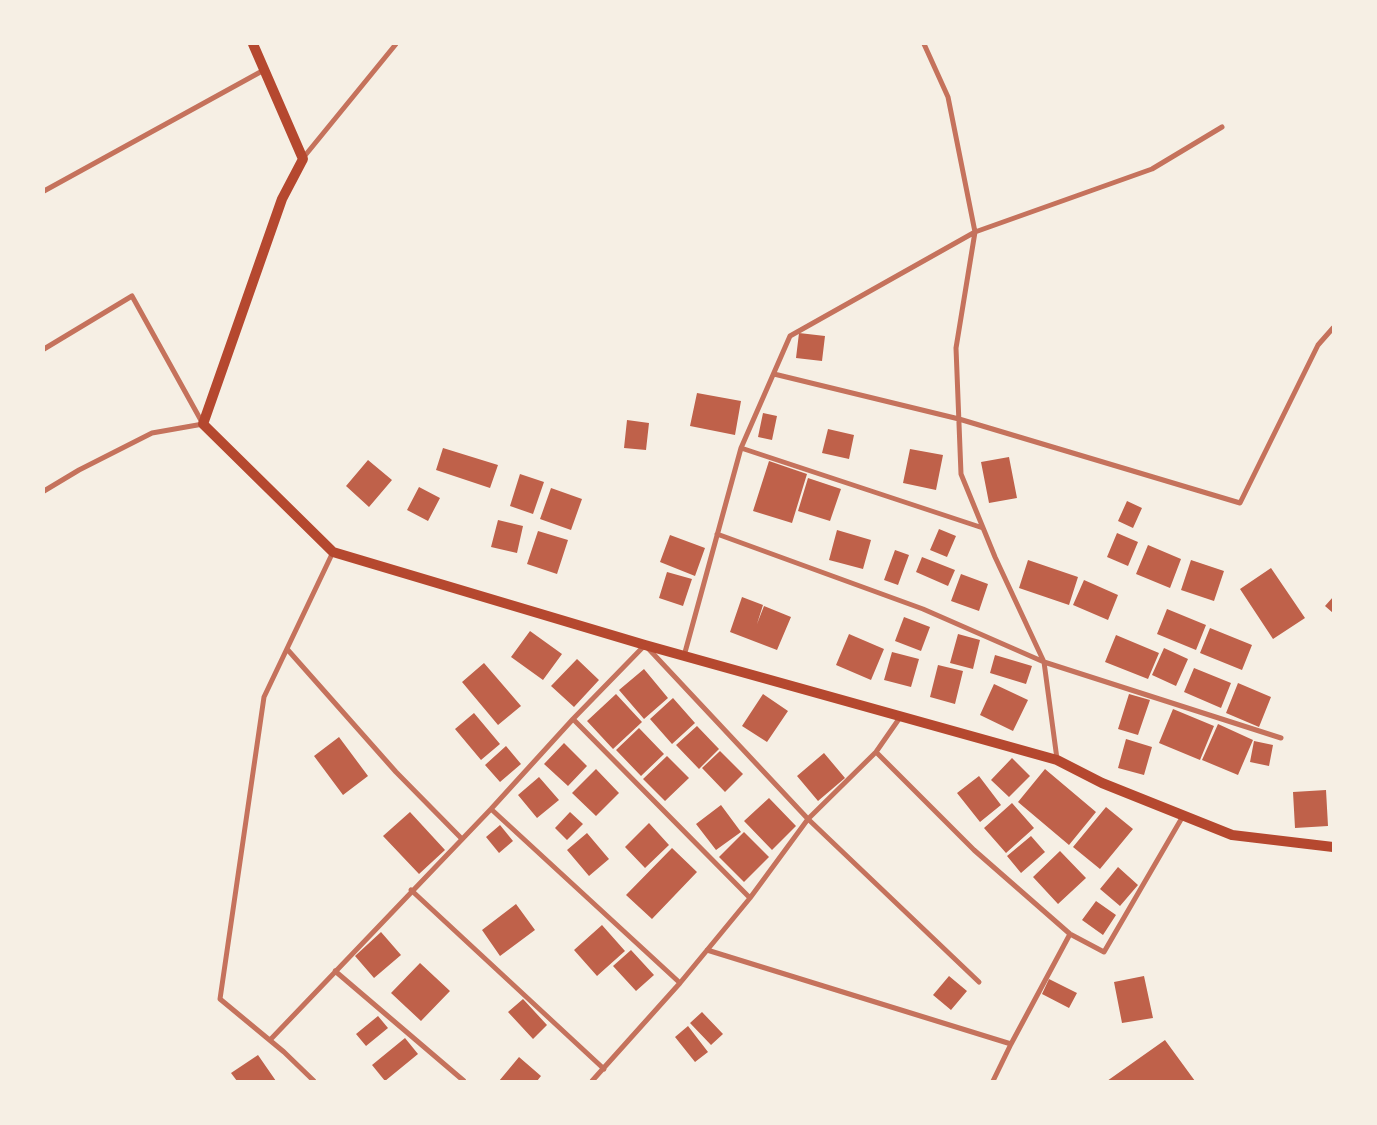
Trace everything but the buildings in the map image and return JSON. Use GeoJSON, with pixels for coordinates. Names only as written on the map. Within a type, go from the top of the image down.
{"type":"FeatureCollection","features":[{"type":"Feature","properties":{"kind":"main road"},"geometry":{"type":"LineString","coordinates":[[253,44],[303,159],[282,199],[203,424],[333,552],[645,645],[1057,760],[1102,783],[1232,835],[1333,847]]}},
{"type":"Feature","properties":{"kind":"street"},"geometry":{"type":"LineString","coordinates":[[303,159],[396,44]]}},
{"type":"Feature","properties":{"kind":"street"},"geometry":{"type":"LineString","coordinates":[[924,44],[948,97],[975,232],[956,348],[961,474],[983,528],[1044,662],[1057,760]]}},
{"type":"Feature","properties":{"kind":"street"},"geometry":{"type":"LineString","coordinates":[[44,191],[264,70]]}},
{"type":"Feature","properties":{"kind":"street"},"geometry":{"type":"LineString","coordinates":[[684,656],[741,448],[790,336],[975,232],[1152,169],[1222,127]]}},
{"type":"Feature","properties":{"kind":"street"},"geometry":{"type":"LineString","coordinates":[[44,349],[132,296],[203,424],[152,433],[44,490]]}},
{"type":"Feature","properties":{"kind":"street"},"geometry":{"type":"LineString","coordinates":[[774,374],[959,419],[1240,503],[1318,345],[1333,328]]}},
{"type":"Feature","properties":{"kind":"street"},"geometry":{"type":"LineString","coordinates":[[741,448],[983,528]]}},
{"type":"Feature","properties":{"kind":"street"},"geometry":{"type":"LineString","coordinates":[[717,534],[923,609],[1044,662],[1281,738]]}},
{"type":"Feature","properties":{"kind":"street"},"geometry":{"type":"LineString","coordinates":[[314,1081],[270,1040],[220,999],[264,697],[333,552]]}},
{"type":"Feature","properties":{"kind":"street"},"geometry":{"type":"LineString","coordinates":[[270,1040],[645,645],[808,819],[980,982]]}},
{"type":"Feature","properties":{"kind":"street"},"geometry":{"type":"LineString","coordinates":[[287,649],[396,772],[462,839]]}},
{"type":"Feature","properties":{"kind":"street"},"geometry":{"type":"LineString","coordinates":[[592,1081],[604,1070],[680,983],[750,898],[808,819],[876,752],[902,716]]}},
{"type":"Feature","properties":{"kind":"street"},"geometry":{"type":"LineString","coordinates":[[573,719],[750,898]]}},
{"type":"Feature","properties":{"kind":"street"},"geometry":{"type":"LineString","coordinates":[[876,752],[974,850],[1070,934],[1104,952],[1184,816]]}},
{"type":"Feature","properties":{"kind":"street"},"geometry":{"type":"LineString","coordinates":[[490,809],[680,983]]}},
{"type":"Feature","properties":{"kind":"street"},"geometry":{"type":"LineString","coordinates":[[411,890],[604,1070]]}},
{"type":"Feature","properties":{"kind":"street"},"geometry":{"type":"LineString","coordinates":[[994,1081],[1011,1044],[1070,934]]}},
{"type":"Feature","properties":{"kind":"street"},"geometry":{"type":"LineString","coordinates":[[707,950],[1011,1044]]}},
{"type":"Feature","properties":{"kind":"street"},"geometry":{"type":"LineString","coordinates":[[335,971],[464,1081]]}}]}
